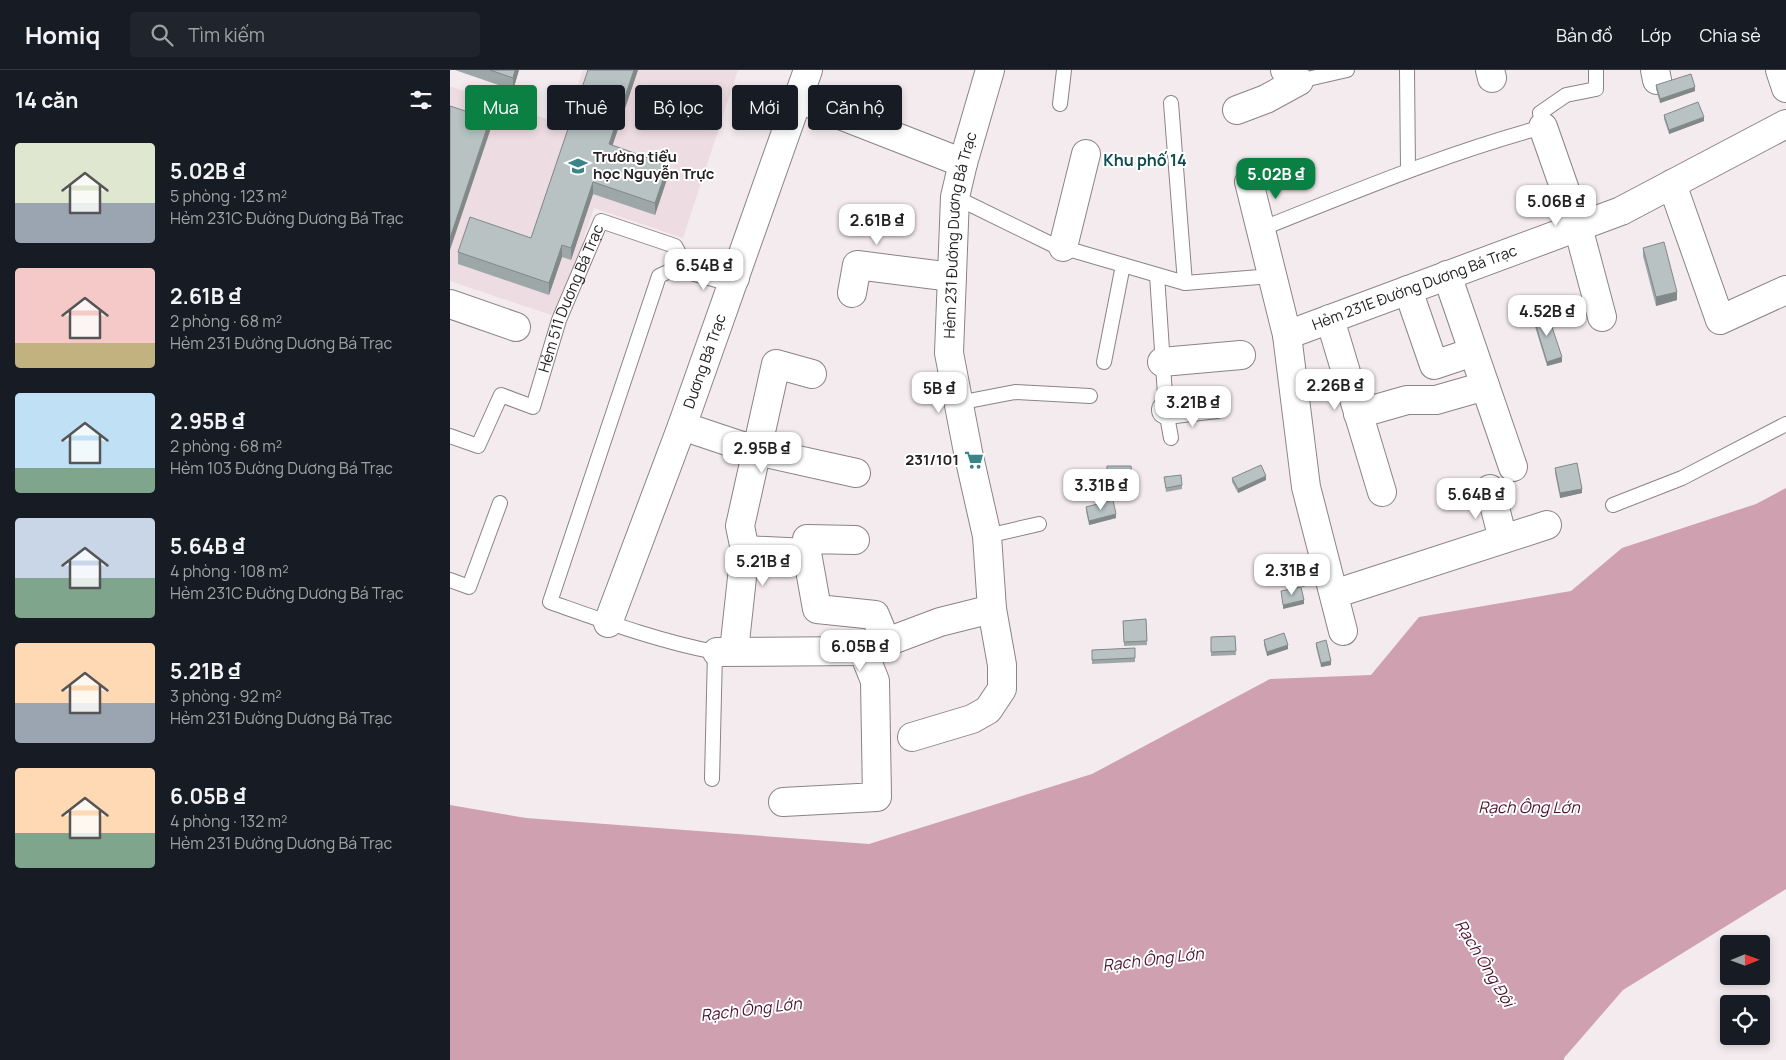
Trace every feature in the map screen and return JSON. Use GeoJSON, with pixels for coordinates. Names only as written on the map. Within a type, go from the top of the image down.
{"type":"FeatureCollection","features":[{"type":"Feature","properties":{"kind":"street","name":"Dương Bá Trạc"},"geometry":{"type":"LineString","coordinates":[[608,623],[682,426],[808,70]]}},
{"type":"Feature","properties":{"kind":"street","name":"Hẻm 231 Đường Dương Bá Trạc"},"geometry":{"type":"LineString","coordinates":[[912,737],[972,719],[988,710],[1002,689],[1002,665],[992,609],[987,536],[949,353],[955,197],[990,70]]}},
{"type":"Feature","properties":{"kind":"street"},"geometry":{"type":"LineString","coordinates":[[1780,70],[1786,88]]}},
{"type":"Feature","properties":{"kind":"street"},"geometry":{"type":"LineString","coordinates":[[1237,110],[1266,99],[1292,75]]}},
{"type":"Feature","properties":{"kind":"street"},"geometry":{"type":"LineString","coordinates":[[799,99],[963,164]]}},
{"type":"Feature","properties":{"kind":"street","name":"Hẻm 231E Đường Dương Bá Trạc"},"geometry":{"type":"LineString","coordinates":[[1287,335],[1621,210],[1786,124]]}},
{"type":"Feature","properties":{"kind":"street"},"geometry":{"type":"LineString","coordinates":[[1543,126],[1578,226],[1602,317]]}},
{"type":"Feature","properties":{"kind":"street"},"geometry":{"type":"LineString","coordinates":[[1063,248],[1086,154]]}},
{"type":"Feature","properties":{"kind":"street"},"geometry":{"type":"LineString","coordinates":[[1249,182],[1287,335],[1306,487],[1343,631]]}},
{"type":"Feature","properties":{"kind":"street"},"geometry":{"type":"LineString","coordinates":[[1672,184],[1720,320],[1784,296]]}},
{"type":"Feature","properties":{"kind":"street"},"geometry":{"type":"LineString","coordinates":[[685,264],[735,278]]}},
{"type":"Feature","properties":{"kind":"street"},"geometry":{"type":"LineString","coordinates":[[852,293],[857,265],[952,277]]}},
{"type":"Feature","properties":{"kind":"street"},"geometry":{"type":"LineString","coordinates":[[1447,275],[1513,467]]}},
{"type":"Feature","properties":{"kind":"street"},"geometry":{"type":"LineString","coordinates":[[1408,290],[1434,365],[1474,352]]}},
{"type":"Feature","properties":{"kind":"street"},"geometry":{"type":"LineString","coordinates":[[450,304],[516,327]]}},
{"type":"Feature","properties":{"kind":"street"},"geometry":{"type":"LineString","coordinates":[[1330,319],[1382,492]]}},
{"type":"Feature","properties":{"kind":"street"},"geometry":{"type":"LineString","coordinates":[[1162,362],[1241,355]]}},
{"type":"Feature","properties":{"kind":"street"},"geometry":{"type":"LineString","coordinates":[[812,374],[776,364],[757,451],[725,651],[874,647],[940,622],[992,609]]}},
{"type":"Feature","properties":{"kind":"street"},"geometry":{"type":"LineString","coordinates":[[1358,414],[1407,400],[1436,400],[1485,386]]}},
{"type":"Feature","properties":{"kind":"street"},"geometry":{"type":"LineString","coordinates":[[1166,410],[1216,404]]}},
{"type":"Feature","properties":{"kind":"street"},"geometry":{"type":"LineString","coordinates":[[682,426],[757,451],[856,473]]}},
{"type":"Feature","properties":{"kind":"street"},"geometry":{"type":"LineString","coordinates":[[1490,489],[1503,539]]}},
{"type":"Feature","properties":{"kind":"street"},"geometry":{"type":"LineString","coordinates":[[1334,594],[1547,525]]}},
{"type":"Feature","properties":{"kind":"street"},"geometry":{"type":"LineString","coordinates":[[742,538],[807,553]]}},
{"type":"Feature","properties":{"kind":"street"},"geometry":{"type":"LineString","coordinates":[[783,802],[876,797],[874,647],[876,615],[817,609],[807,553],[807,539],[855,540]]}},
{"type":"Feature","properties":{"kind":"lane"},"geometry":{"type":"LineString","coordinates":[[1060,104],[1064,70]]}},
{"type":"Feature","properties":{"kind":"lane"},"geometry":{"type":"LineString","coordinates":[[1292,75],[1348,70]]}},
{"type":"Feature","properties":{"kind":"lane"},"geometry":{"type":"LineString","coordinates":[[1407,70],[1408,170]]}},
{"type":"Feature","properties":{"kind":"lane"},"geometry":{"type":"LineString","coordinates":[[1261,229],[1408,170],[1492,141],[1543,126],[1540,113],[1566,95],[1596,88],[1596,70]]}},
{"type":"Feature","properties":{"kind":"lane"},"geometry":{"type":"LineString","coordinates":[[1171,102],[1185,283]]}},
{"type":"Feature","properties":{"kind":"lane"},"geometry":{"type":"LineString","coordinates":[[955,197],[1051,244],[1185,283],[1273,276]]}},
{"type":"Feature","properties":{"kind":"lane","name":"Hẻm 511 Dương Bá Trạc"},"geometry":{"type":"LineString","coordinates":[[450,436],[478,446],[501,395],[533,407],[559,320],[601,221],[675,246],[685,264]]}},
{"type":"Feature","properties":{"kind":"lane"},"geometry":{"type":"LineString","coordinates":[[685,264],[660,276],[550,602],[608,623],[686,646],[725,651],[712,779]]}},
{"type":"Feature","properties":{"kind":"lane"},"geometry":{"type":"LineString","coordinates":[[1104,362],[1123,265]]}},
{"type":"Feature","properties":{"kind":"lane"},"geometry":{"type":"LineString","coordinates":[[1157,275],[1166,410],[1171,438]]}},
{"type":"Feature","properties":{"kind":"lane"},"geometry":{"type":"LineString","coordinates":[[958,403],[1015,392],[1090,396]]}},
{"type":"Feature","properties":{"kind":"lane"},"geometry":{"type":"LineString","coordinates":[[1613,505],[1682,478],[1786,424]]}},
{"type":"Feature","properties":{"kind":"lane"},"geometry":{"type":"LineString","coordinates":[[450,580],[470,587],[500,503]]}},
{"type":"Feature","properties":{"kind":"lane"},"geometry":{"type":"LineString","coordinates":[[987,536],[1039,524]]}},
{"type":"Feature","properties":{"kind":"shaded area","name":"Trường tiểu học Nguyễn Trực"},"geometry":{"type":"Polygon","coordinates":[[[583,70],[738,70],[722,119],[722,85],[635,85],[635,130],[718,130],[683,238],[594,208],[557,317],[450,281],[450,86],[465,91],[465,130],[537,130],[537,116],[547,119],[547,130],[625,130],[625,85],[578,85],[583,70]]]}},
{"type":"Feature","properties":{"kind":"water","name":"Rạch Ông Lớn"},"geometry":{"type":"Polygon","coordinates":[[[1786,488],[1786,889],[1623,990],[1564,1060],[450,1060],[450,805],[526,818],[869,844],[1092,774],[1270,679],[1371,675],[1419,617],[1571,591],[1622,548],[1756,504],[1786,488]]]}},
{"type":"Feature","properties":{"kind":"building"},"geometry":{"type":"Polygon","coordinates":[[[490,70],[515,70],[513,78],[490,70]]]}},
{"type":"Feature","properties":{"kind":"building"},"geometry":{"type":"Polygon","coordinates":[[[588,70],[634,70],[625,97],[625,85],[583,85],[588,70]]]}},
{"type":"Feature","properties":{"kind":"building"},"geometry":{"type":"Polygon","coordinates":[[[1691,74],[1695,87],[1660,99],[1656,85],[1691,74]]]}},
{"type":"Feature","properties":{"kind":"building"},"geometry":{"type":"Polygon","coordinates":[[[1698,102],[1704,117],[1669,130],[1664,115],[1698,102]]]}},
{"type":"Feature","properties":{"kind":"building"},"geometry":{"type":"Polygon","coordinates":[[[450,106],[465,111],[465,130],[486,130],[450,238],[450,106]]]}},
{"type":"Feature","properties":{"kind":"building"},"geometry":{"type":"Polygon","coordinates":[[[568,130],[614,130],[609,144],[668,165],[655,203],[593,182],[571,248],[562,245],[549,283],[458,252],[470,217],[531,238],[568,130]]]}},
{"type":"Feature","properties":{"kind":"building"},"geometry":{"type":"Polygon","coordinates":[[[1664,242],[1677,292],[1656,297],[1643,248],[1664,242]]]}},
{"type":"Feature","properties":{"kind":"building"},"geometry":{"type":"Polygon","coordinates":[[[1547,312],[1562,357],[1547,362],[1533,316],[1547,312]]]}},
{"type":"Feature","properties":{"kind":"building"},"geometry":{"type":"Polygon","coordinates":[[[1577,463],[1582,489],[1560,493],[1555,468],[1577,463]]]}},
{"type":"Feature","properties":{"kind":"building"},"geometry":{"type":"Polygon","coordinates":[[[1261,465],[1266,476],[1238,489],[1232,478],[1261,465]]]}},
{"type":"Feature","properties":{"kind":"building"},"geometry":{"type":"Polygon","coordinates":[[[1107,466],[1131,466],[1132,479],[1107,479],[1107,466]]]}},
{"type":"Feature","properties":{"kind":"building"},"geometry":{"type":"Polygon","coordinates":[[[1181,475],[1182,485],[1166,488],[1164,477],[1181,475]]]}},
{"type":"Feature","properties":{"kind":"building"},"geometry":{"type":"Polygon","coordinates":[[[1113,500],[1116,514],[1089,521],[1086,507],[1113,500]]]}},
{"type":"Feature","properties":{"kind":"building"},"geometry":{"type":"Polygon","coordinates":[[[1320,564],[1323,578],[1302,582],[1299,569],[1320,564]]]}},
{"type":"Feature","properties":{"kind":"building"},"geometry":{"type":"Polygon","coordinates":[[[1301,587],[1304,600],[1283,605],[1281,591],[1301,587]]]}},
{"type":"Feature","properties":{"kind":"building"},"geometry":{"type":"Polygon","coordinates":[[[1146,619],[1147,641],[1124,642],[1123,621],[1146,619]]]}},
{"type":"Feature","properties":{"kind":"building"},"geometry":{"type":"Polygon","coordinates":[[[1284,633],[1288,645],[1267,652],[1264,640],[1284,633]]]}},
{"type":"Feature","properties":{"kind":"building"},"geometry":{"type":"Polygon","coordinates":[[[1235,636],[1236,651],[1211,652],[1211,637],[1235,636]]]}},
{"type":"Feature","properties":{"kind":"building"},"geometry":{"type":"Polygon","coordinates":[[[1326,640],[1331,661],[1321,663],[1316,643],[1326,640]]]}},
{"type":"Feature","properties":{"kind":"building"},"geometry":{"type":"Polygon","coordinates":[[[1135,648],[1135,658],[1092,660],[1092,650],[1135,648]]]}},
{"type":"Feature","properties":{"kind":"place","name":"Trường tiểu học Nguyễn Trực"},"geometry":{"type":"Point","coordinates":[578,166]}},
{"type":"Feature","properties":{"kind":"place","name":"231/101"},"geometry":{"type":"Point","coordinates":[974,460]}},
{"type":"Feature","properties":{"kind":"district","name":"Khu phố 14"},"geometry":{"type":"Point","coordinates":[1145,160]}},
{"type":"Feature","properties":{"kind":"water label","name":"Rạch Ông Đội"},"geometry":{"type":"Point","coordinates":[1485,963]}}]}
